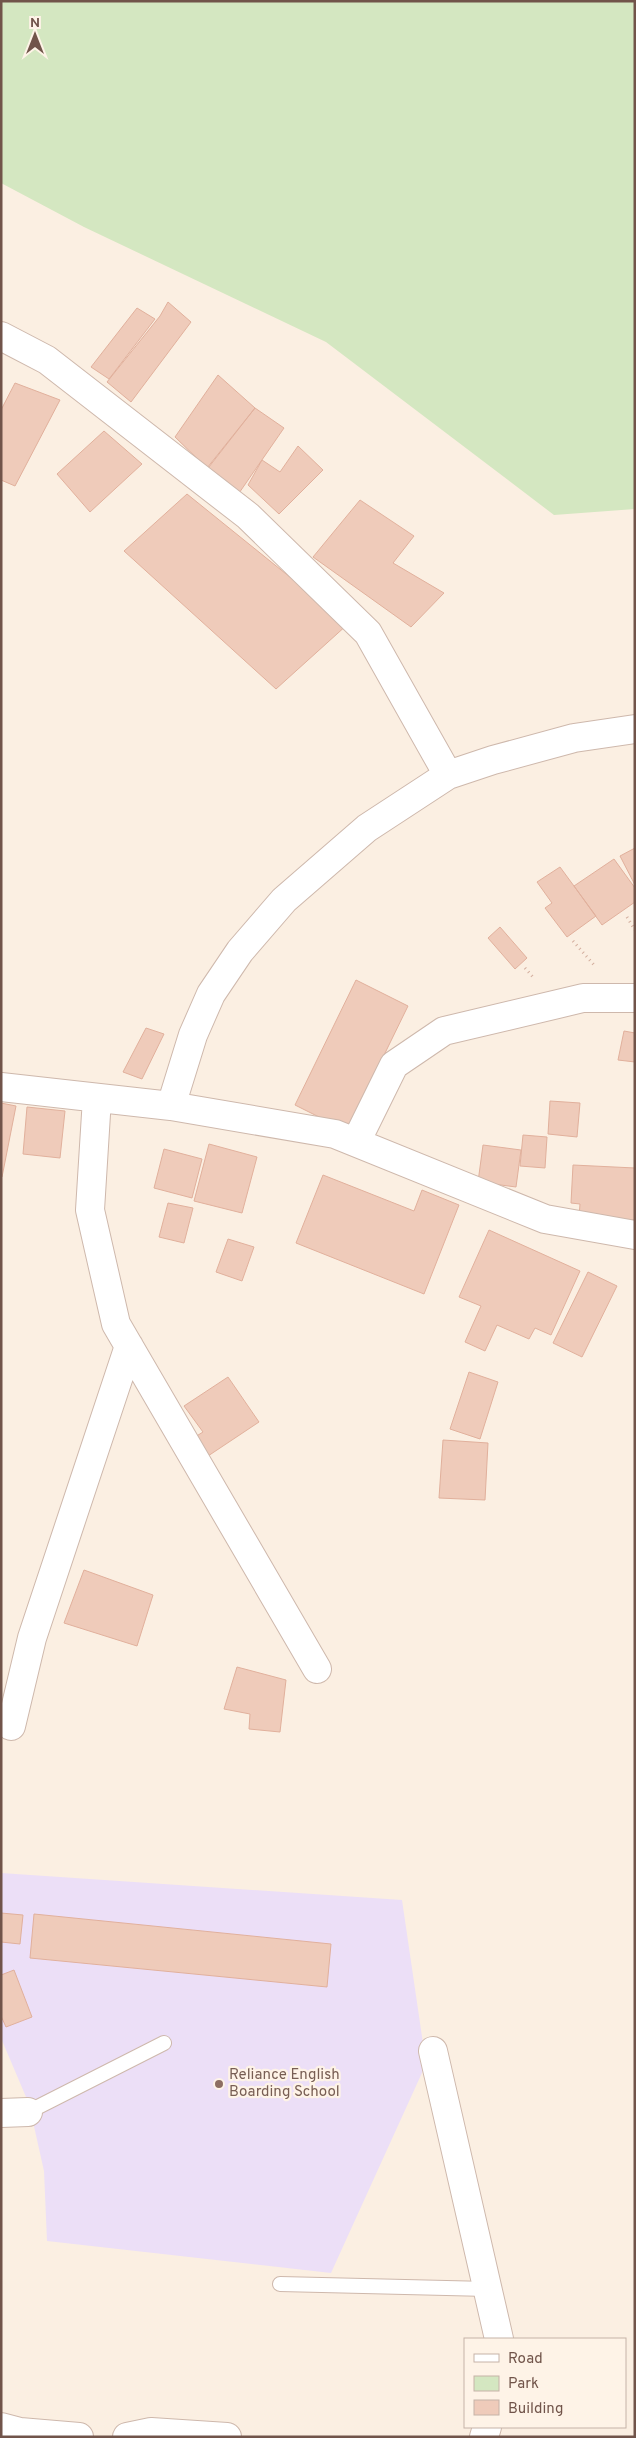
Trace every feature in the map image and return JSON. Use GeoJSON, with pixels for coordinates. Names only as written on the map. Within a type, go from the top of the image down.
{"type":"FeatureCollection","features":[{"type":"Feature","properties":{"kind":"street"},"geometry":{"type":"LineString","coordinates":[[1,336],[47,360],[248,516],[368,634],[448,775]]}},
{"type":"Feature","properties":{"kind":"street"},"geometry":{"type":"LineString","coordinates":[[170,1106],[193,1035],[211,994],[240,951],[284,900],[367,828],[448,775],[493,760],[574,738],[635,729]]}},
{"type":"Feature","properties":{"kind":"street"},"geometry":{"type":"LineString","coordinates":[[356,1142],[394,1065],[444,1031],[583,998],[635,998]]}},
{"type":"Feature","properties":{"kind":"street"},"geometry":{"type":"LineString","coordinates":[[1,1087],[170,1106],[335,1134],[545,1219],[635,1235]]}},
{"type":"Feature","properties":{"kind":"street"},"geometry":{"type":"LineString","coordinates":[[97,1098],[90,1210],[116,1324],[318,1669]]}},
{"type":"Feature","properties":{"kind":"street"},"geometry":{"type":"LineString","coordinates":[[11,1726],[32,1638],[129,1346]]}},
{"type":"Feature","properties":{"kind":"street"},"geometry":{"type":"LineString","coordinates":[[433,2051],[499,2338]]}},
{"type":"Feature","properties":{"kind":"street"},"geometry":{"type":"LineString","coordinates":[[1,2113],[28,2112]]}},
{"type":"Feature","properties":{"kind":"street"},"geometry":{"type":"LineString","coordinates":[[1,2427],[20,2432],[71,2436]]}},
{"type":"Feature","properties":{"kind":"street"},"geometry":{"type":"LineString","coordinates":[[127,2437],[151,2432],[227,2437]]}},
{"type":"Feature","properties":{"kind":"lane"},"geometry":{"type":"LineString","coordinates":[[28,2112],[164,2043]]}},
{"type":"Feature","properties":{"kind":"lane"},"geometry":{"type":"LineString","coordinates":[[280,2284],[488,2289]]}},
{"type":"Feature","properties":{"kind":"path"},"geometry":{"type":"LineString","coordinates":[[627,917],[635,930]]}},
{"type":"Feature","properties":{"kind":"shaded area","name":"Reliance English Boarding School"},"geometry":{"type":"Polygon","coordinates":[[[1,1873],[402,1900],[426,2064],[331,2273],[47,2241],[44,2171],[29,2104],[1,2038],[1,1873]]]}},
{"type":"Feature","properties":{"kind":"green space"},"geometry":{"type":"Polygon","coordinates":[[[1,1],[635,1],[635,509],[554,515],[326,342],[84,227],[1,183],[1,1]]]}},
{"type":"Feature","properties":{"kind":"building"},"geometry":{"type":"Polygon","coordinates":[[[168,302],[191,322],[131,402],[107,382],[160,316],[168,302]]]}},
{"type":"Feature","properties":{"kind":"building"},"geometry":{"type":"Polygon","coordinates":[[[137,308],[155,319],[109,379],[91,367],[137,308]]]}},
{"type":"Feature","properties":{"kind":"building"},"geometry":{"type":"Polygon","coordinates":[[[218,375],[255,408],[207,468],[175,437],[218,375]]]}},
{"type":"Feature","properties":{"kind":"building"},"geometry":{"type":"Polygon","coordinates":[[[15,383],[60,400],[15,486],[1,480],[1,410],[15,383]]]}},
{"type":"Feature","properties":{"kind":"building"},"geometry":{"type":"Polygon","coordinates":[[[255,408],[284,428],[237,496],[205,472],[255,408]]]}},
{"type":"Feature","properties":{"kind":"building"},"geometry":{"type":"Polygon","coordinates":[[[104,431],[142,464],[90,512],[57,474],[104,431]]]}},
{"type":"Feature","properties":{"kind":"building"},"geometry":{"type":"Polygon","coordinates":[[[298,446],[323,470],[279,514],[248,485],[262,460],[280,472],[298,446]]]}},
{"type":"Feature","properties":{"kind":"building"},"geometry":{"type":"Polygon","coordinates":[[[187,494],[348,624],[276,689],[124,551],[187,494]]]}},
{"type":"Feature","properties":{"kind":"building"},"geometry":{"type":"Polygon","coordinates":[[[360,500],[414,536],[393,563],[444,593],[411,627],[313,557],[360,500]]]}},
{"type":"Feature","properties":{"kind":"building"},"geometry":{"type":"Polygon","coordinates":[[[635,848],[635,885],[620,856],[635,848]]]}},
{"type":"Feature","properties":{"kind":"building"},"geometry":{"type":"Polygon","coordinates":[[[614,859],[635,888],[635,902],[602,925],[574,886],[614,859]]]}},
{"type":"Feature","properties":{"kind":"building"},"geometry":{"type":"Polygon","coordinates":[[[560,867],[596,916],[567,937],[545,908],[552,903],[537,882],[560,867]]]}},
{"type":"Feature","properties":{"kind":"building"},"geometry":{"type":"Polygon","coordinates":[[[500,927],[527,958],[515,969],[488,938],[500,927]]]}},
{"type":"Feature","properties":{"kind":"building"},"geometry":{"type":"Polygon","coordinates":[[[356,980],[408,1006],[347,1131],[295,1105],[356,980]]]}},
{"type":"Feature","properties":{"kind":"building"},"geometry":{"type":"Polygon","coordinates":[[[146,1028],[164,1034],[142,1079],[123,1072],[146,1028]]]}},
{"type":"Feature","properties":{"kind":"building"},"geometry":{"type":"Polygon","coordinates":[[[624,1031],[635,1033],[635,1062],[618,1060],[624,1031]]]}},
{"type":"Feature","properties":{"kind":"building"},"geometry":{"type":"Polygon","coordinates":[[[550,1101],[580,1103],[577,1137],[548,1134],[550,1101]]]}},
{"type":"Feature","properties":{"kind":"building"},"geometry":{"type":"Polygon","coordinates":[[[1,1103],[16,1106],[2,1177],[1,1177],[1,1103]]]}},
{"type":"Feature","properties":{"kind":"building"},"geometry":{"type":"Polygon","coordinates":[[[27,1107],[65,1111],[60,1158],[23,1154],[27,1107]]]}},
{"type":"Feature","properties":{"kind":"building"},"geometry":{"type":"Polygon","coordinates":[[[523,1135],[547,1137],[545,1168],[520,1166],[523,1135]]]}},
{"type":"Feature","properties":{"kind":"building"},"geometry":{"type":"Polygon","coordinates":[[[209,1144],[257,1157],[242,1213],[194,1201],[209,1144]]]}},
{"type":"Feature","properties":{"kind":"building"},"geometry":{"type":"Polygon","coordinates":[[[483,1145],[521,1150],[516,1187],[478,1182],[483,1145]]]}},
{"type":"Feature","properties":{"kind":"building"},"geometry":{"type":"Polygon","coordinates":[[[164,1149],[202,1159],[192,1198],[154,1188],[164,1149]]]}},
{"type":"Feature","properties":{"kind":"building"},"geometry":{"type":"Polygon","coordinates":[[[573,1165],[635,1168],[635,1220],[579,1217],[580,1204],[571,1203],[573,1165]]]}},
{"type":"Feature","properties":{"kind":"building"},"geometry":{"type":"Polygon","coordinates":[[[323,1175],[414,1211],[422,1190],[459,1205],[424,1294],[296,1243],[323,1175]]]}},
{"type":"Feature","properties":{"kind":"building"},"geometry":{"type":"Polygon","coordinates":[[[168,1203],[193,1208],[184,1243],[159,1237],[168,1203]]]}},
{"type":"Feature","properties":{"kind":"building"},"geometry":{"type":"Polygon","coordinates":[[[489,1230],[580,1271],[551,1335],[535,1328],[529,1339],[497,1325],[485,1351],[465,1342],[481,1306],[459,1297],[489,1230]]]}},
{"type":"Feature","properties":{"kind":"building"},"geometry":{"type":"Polygon","coordinates":[[[228,1239],[254,1247],[242,1281],[216,1272],[228,1239]]]}},
{"type":"Feature","properties":{"kind":"building"},"geometry":{"type":"Polygon","coordinates":[[[588,1272],[617,1286],[582,1357],[553,1343],[588,1272]]]}},
{"type":"Feature","properties":{"kind":"building"},"geometry":{"type":"Polygon","coordinates":[[[469,1372],[498,1382],[480,1439],[450,1429],[469,1372]]]}},
{"type":"Feature","properties":{"kind":"building"},"geometry":{"type":"Polygon","coordinates":[[[228,1377],[259,1422],[208,1456],[195,1437],[203,1432],[184,1406],[228,1377]]]}},
{"type":"Feature","properties":{"kind":"building"},"geometry":{"type":"Polygon","coordinates":[[[443,1440],[488,1443],[485,1500],[439,1498],[443,1440]]]}},
{"type":"Feature","properties":{"kind":"building"},"geometry":{"type":"Polygon","coordinates":[[[84,1570],[153,1595],[137,1646],[64,1623],[84,1570]]]}},
{"type":"Feature","properties":{"kind":"building"},"geometry":{"type":"Polygon","coordinates":[[[237,1667],[286,1680],[280,1732],[249,1729],[250,1714],[224,1709],[237,1667]]]}},
{"type":"Feature","properties":{"kind":"building"},"geometry":{"type":"Polygon","coordinates":[[[1,1913],[23,1915],[20,1944],[1,1942],[1,1913]]]}},
{"type":"Feature","properties":{"kind":"building"},"geometry":{"type":"Polygon","coordinates":[[[34,1914],[331,1944],[327,1987],[30,1958],[34,1914]]]}},
{"type":"Feature","properties":{"kind":"building"},"geometry":{"type":"Polygon","coordinates":[[[14,1970],[32,2017],[6,2027],[1,2016],[1,1975],[14,1970]]]}},
{"type":"Feature","properties":{"kind":"place","name":"Reliance English Boarding School"},"geometry":{"type":"Point","coordinates":[219,2084]}}]}
